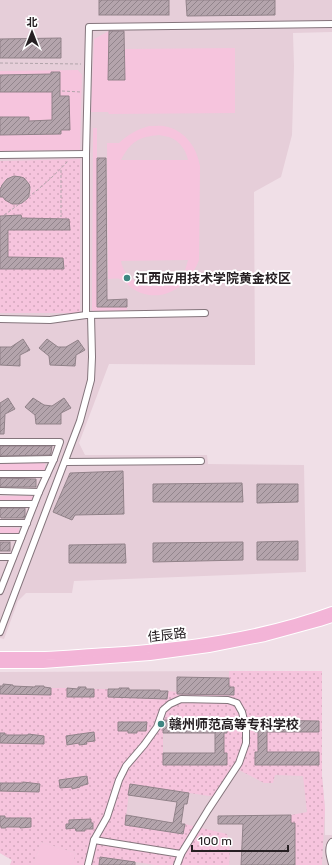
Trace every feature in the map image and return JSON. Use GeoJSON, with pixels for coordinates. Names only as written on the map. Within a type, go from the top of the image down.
{"type":"FeatureCollection","features":[{"type":"Feature","properties":{"kind":"main road","name":"佳辰路"},"geometry":{"type":"LineString","coordinates":[[0,656],[45,656],[149,649],[201,643],[265,631],[332,611]]}},
{"type":"Feature","properties":{"kind":"main road","name":"佳辰路"},"geometry":{"type":"LineString","coordinates":[[0,664],[43,664],[150,656],[209,648],[265,637],[332,618]]}},
{"type":"Feature","properties":{"kind":"street"},"geometry":{"type":"LineString","coordinates":[[0,632],[80,421],[91,380],[92,357],[88,315],[86,154],[89,27],[332,24]]}},
{"type":"Feature","properties":{"kind":"street"},"geometry":{"type":"LineString","coordinates":[[0,155],[86,154]]}},
{"type":"Feature","properties":{"kind":"street"},"geometry":{"type":"LineString","coordinates":[[0,319],[50,320],[88,315],[205,313]]}},
{"type":"Feature","properties":{"kind":"street"},"geometry":{"type":"LineString","coordinates":[[0,442],[60,442],[0,590]]}},
{"type":"Feature","properties":{"kind":"street"},"geometry":{"type":"LineString","coordinates":[[0,460],[54,459]]}},
{"type":"Feature","properties":{"kind":"street"},"geometry":{"type":"LineString","coordinates":[[64,462],[201,460]]}},
{"type":"Feature","properties":{"kind":"street"},"geometry":{"type":"LineString","coordinates":[[0,474],[47,474]]}},
{"type":"Feature","properties":{"kind":"street"},"geometry":{"type":"LineString","coordinates":[[0,492],[39,492]]}},
{"type":"Feature","properties":{"kind":"street"},"geometry":{"type":"LineString","coordinates":[[0,504],[34,504]]}},
{"type":"Feature","properties":{"kind":"street"},"geometry":{"type":"LineString","coordinates":[[0,523],[26,523]]}},
{"type":"Feature","properties":{"kind":"street"},"geometry":{"type":"LineString","coordinates":[[0,537],[21,537]]}},
{"type":"Feature","properties":{"kind":"street"},"geometry":{"type":"LineString","coordinates":[[0,557],[13,557]]}},
{"type":"Feature","properties":{"kind":"street"},"geometry":{"type":"LineString","coordinates":[[0,570],[8,570]]}},
{"type":"Feature","properties":{"kind":"street"},"geometry":{"type":"LineString","coordinates":[[88,865],[94,840],[107,817],[119,780],[126,766],[157,727],[163,710],[170,704],[181,699],[228,700],[237,703],[242,712],[246,728],[246,743],[238,763],[181,854],[176,865]]}},
{"type":"Feature","properties":{"kind":"street"},"geometry":{"type":"LineString","coordinates":[[94,840],[181,854]]}},
{"type":"Feature","properties":{"kind":"street"},"geometry":{"type":"LineString","coordinates":[[332,842],[330,844],[329,854],[332,864]]}},
{"type":"Feature","properties":{"kind":"path"},"geometry":{"type":"LineString","coordinates":[[0,63],[89,64]]}},
{"type":"Feature","properties":{"kind":"path"},"geometry":{"type":"LineString","coordinates":[[62,91],[88,92]]}},
{"type":"Feature","properties":{"kind":"path"},"geometry":{"type":"LineString","coordinates":[[0,218],[24,201],[61,169],[74,154]]}},
{"type":"Feature","properties":{"kind":"path"},"geometry":{"type":"LineString","coordinates":[[61,169],[61,218]]}},
{"type":"Feature","properties":{"kind":"shaded area","name":"江西应用技术学院黄金校区"},"geometry":{"type":"Polygon","coordinates":[[[0,0],[332,0],[332,32],[293,33],[294,66],[292,135],[281,177],[254,192],[255,365],[109,364],[79,443],[85,455],[207,455],[208,464],[304,465],[306,572],[74,581],[72,593],[26,593],[18,601],[4,639],[0,638],[0,0]]]}},
{"type":"Feature","properties":{"kind":"shaded area"},"geometry":{"type":"Polygon","coordinates":[[[109,31],[109,80],[125,80],[125,49],[235,48],[235,113],[109,114],[108,112],[91,112],[94,39],[109,31]]]}},
{"type":"Feature","properties":{"kind":"shaded area"},"geometry":{"type":"Polygon","coordinates":[[[78,70],[82,75],[80,150],[0,151],[0,135],[61,134],[61,130],[70,130],[60,96],[60,72],[51,72],[51,74],[0,75],[0,71],[78,70]]]}},
{"type":"Feature","properties":{"kind":"shaded area"},"geometry":{"type":"Polygon","coordinates":[[[0,92],[52,92],[52,120],[29,121],[29,117],[0,117],[0,92]]]}},
{"type":"Feature","properties":{"kind":"shaded area"},"geometry":{"type":"Polygon","coordinates":[[[149,126],[163,126],[174,129],[180,133],[190,142],[199,159],[200,166],[199,260],[190,277],[184,283],[168,293],[160,295],[141,293],[121,279],[108,279],[107,143],[119,143],[126,137],[149,126]],[[159,135],[146,137],[136,141],[128,148],[121,160],[188,160],[184,149],[179,143],[173,138],[159,135]],[[188,260],[121,261],[124,270],[130,277],[145,285],[154,286],[163,285],[181,275],[185,271],[188,260]]]}},
{"type":"Feature","properties":{"kind":"shaded area"},"geometry":{"type":"Polygon","coordinates":[[[93,128],[97,128],[97,307],[127,307],[127,311],[92,311],[93,128]]]}},
{"type":"Feature","properties":{"kind":"shaded area"},"geometry":{"type":"Polygon","coordinates":[[[80,159],[80,313],[0,313],[0,269],[64,269],[63,258],[8,257],[8,230],[70,229],[69,219],[22,218],[21,215],[0,216],[0,197],[5,198],[12,203],[18,204],[28,198],[31,191],[30,185],[27,181],[22,177],[16,176],[10,177],[0,188],[0,161],[80,159]]]}},
{"type":"Feature","properties":{"kind":"shaded area"},"geometry":{"type":"Polygon","coordinates":[[[0,463],[45,463],[45,470],[0,470],[0,463]]]}},
{"type":"Feature","properties":{"kind":"shaded area"},"geometry":{"type":"Polygon","coordinates":[[[0,496],[33,496],[33,501],[0,501],[0,496]]]}},
{"type":"Feature","properties":{"kind":"shaded area"},"geometry":{"type":"Polygon","coordinates":[[[0,527],[19,528],[19,534],[0,533],[0,527]]]}},
{"type":"Feature","properties":{"kind":"shaded area","name":"赣州师范高等专科学校"},"geometry":{"type":"Polygon","coordinates":[[[229,671],[322,671],[322,776],[325,809],[322,865],[295,865],[295,823],[291,823],[291,815],[307,812],[303,776],[275,775],[273,783],[264,783],[235,768],[216,797],[130,784],[125,825],[183,834],[185,824],[227,834],[230,851],[229,865],[156,865],[100,857],[99,865],[72,865],[76,853],[41,842],[33,865],[10,865],[12,860],[0,853],[0,826],[1,828],[31,827],[24,817],[20,816],[20,818],[5,818],[5,816],[1,816],[0,818],[0,791],[39,792],[40,784],[1,783],[0,781],[0,743],[36,735],[5,735],[5,733],[0,733],[0,694],[51,695],[51,688],[67,688],[68,697],[93,697],[94,689],[108,689],[108,697],[167,699],[168,691],[177,692],[177,694],[234,695],[229,687],[229,671]],[[163,720],[163,764],[227,765],[227,754],[224,753],[224,733],[227,733],[227,721],[163,720]],[[118,722],[118,731],[137,733],[137,731],[146,731],[147,722],[118,722]],[[94,732],[66,736],[67,745],[79,743],[79,745],[86,744],[94,732]],[[87,776],[59,780],[60,788],[72,787],[72,789],[88,784],[87,776]],[[90,819],[69,820],[69,824],[66,824],[66,829],[75,828],[76,831],[85,831],[85,829],[93,829],[93,823],[91,823],[90,819]]]}},
{"type":"Feature","properties":{"kind":"shaded area","name":"赣州师范高等专科学校"},"geometry":{"type":"Polygon","coordinates":[[[322,671],[322,776],[325,809],[325,835],[332,835],[332,865],[10,865],[12,860],[0,853],[0,672],[322,671]]]}},
{"type":"Feature","properties":{"kind":"shaded area"},"geometry":{"type":"Polygon","coordinates":[[[41,842],[76,853],[72,865],[33,865],[41,842]]]}},
{"type":"Feature","properties":{"kind":"building"},"geometry":{"type":"Polygon","coordinates":[[[99,0],[169,0],[169,15],[99,15],[99,0]]]}},
{"type":"Feature","properties":{"kind":"building"},"geometry":{"type":"Polygon","coordinates":[[[186,0],[275,0],[275,15],[187,16],[186,0]]]}},
{"type":"Feature","properties":{"kind":"building"},"geometry":{"type":"Polygon","coordinates":[[[109,31],[124,31],[125,80],[108,80],[109,31]]]}},
{"type":"Feature","properties":{"kind":"building"},"geometry":{"type":"Polygon","coordinates":[[[61,38],[61,58],[0,58],[0,39],[61,38]]]}},
{"type":"Feature","properties":{"kind":"building"},"geometry":{"type":"Polygon","coordinates":[[[51,72],[60,72],[60,96],[69,96],[70,130],[61,130],[61,134],[0,135],[0,117],[29,117],[29,121],[52,120],[52,92],[0,92],[0,75],[51,74],[51,72]]]}},
{"type":"Feature","properties":{"kind":"building"},"geometry":{"type":"Polygon","coordinates":[[[97,158],[106,158],[107,300],[127,299],[127,307],[97,307],[97,158]]]}},
{"type":"Feature","properties":{"kind":"building"},"geometry":{"type":"Polygon","coordinates":[[[14,176],[24,178],[30,187],[28,198],[19,204],[12,204],[3,197],[0,197],[0,188],[2,185],[7,179],[14,176]]]}},
{"type":"Feature","properties":{"kind":"building"},"geometry":{"type":"Polygon","coordinates":[[[21,215],[22,218],[69,219],[70,230],[8,230],[8,257],[63,258],[64,269],[0,269],[0,216],[21,215]]]}},
{"type":"Feature","properties":{"kind":"building"},"geometry":{"type":"Polygon","coordinates":[[[23,339],[30,350],[20,355],[20,366],[0,365],[0,347],[11,347],[23,339]]]}},
{"type":"Feature","properties":{"kind":"building"},"geometry":{"type":"Polygon","coordinates":[[[47,339],[58,347],[66,347],[78,340],[85,350],[76,355],[75,366],[50,365],[49,356],[39,348],[47,339]]]}},
{"type":"Feature","properties":{"kind":"building"},"geometry":{"type":"Polygon","coordinates":[[[8,398],[15,409],[5,414],[4,434],[0,434],[0,403],[8,398]]]}},
{"type":"Feature","properties":{"kind":"building"},"geometry":{"type":"Polygon","coordinates":[[[33,398],[44,405],[52,406],[64,398],[71,408],[61,413],[61,424],[36,424],[35,415],[25,407],[33,398]]]}},
{"type":"Feature","properties":{"kind":"building"},"geometry":{"type":"Polygon","coordinates":[[[0,446],[52,446],[51,455],[0,456],[0,446]]]}},
{"type":"Feature","properties":{"kind":"building"},"geometry":{"type":"Polygon","coordinates":[[[123,471],[124,514],[75,515],[72,520],[53,512],[70,473],[123,471]]]}},
{"type":"Feature","properties":{"kind":"building"},"geometry":{"type":"Polygon","coordinates":[[[0,478],[36,479],[36,487],[0,487],[0,478]]]}},
{"type":"Feature","properties":{"kind":"building"},"geometry":{"type":"Polygon","coordinates":[[[242,483],[243,502],[153,502],[153,484],[242,483]]]}},
{"type":"Feature","properties":{"kind":"building"},"geometry":{"type":"Polygon","coordinates":[[[257,484],[298,484],[298,502],[257,503],[257,484]]]}},
{"type":"Feature","properties":{"kind":"building"},"geometry":{"type":"Polygon","coordinates":[[[0,508],[25,508],[24,518],[1,518],[0,508]]]}},
{"type":"Feature","properties":{"kind":"building"},"geometry":{"type":"Polygon","coordinates":[[[298,541],[298,560],[257,560],[257,542],[298,541]]]}},
{"type":"Feature","properties":{"kind":"building"},"geometry":{"type":"Polygon","coordinates":[[[0,542],[10,542],[10,551],[0,551],[0,542]]]}},
{"type":"Feature","properties":{"kind":"building"},"geometry":{"type":"Polygon","coordinates":[[[243,542],[243,560],[153,562],[153,543],[243,542]]]}},
{"type":"Feature","properties":{"kind":"building"},"geometry":{"type":"Polygon","coordinates":[[[125,544],[126,563],[69,563],[69,545],[125,544]]]}},
{"type":"Feature","properties":{"kind":"building"},"geometry":{"type":"Polygon","coordinates":[[[177,677],[229,678],[229,687],[234,687],[234,695],[177,694],[177,677]]]}},
{"type":"Feature","properties":{"kind":"building"},"geometry":{"type":"Polygon","coordinates":[[[3,684],[13,686],[44,686],[51,688],[51,695],[0,694],[0,686],[3,686],[3,684]]]}},
{"type":"Feature","properties":{"kind":"building"},"geometry":{"type":"Polygon","coordinates":[[[78,687],[94,689],[94,697],[67,697],[67,688],[78,689],[78,687]]]}},
{"type":"Feature","properties":{"kind":"building"},"geometry":{"type":"Polygon","coordinates":[[[129,688],[129,690],[168,691],[167,699],[108,697],[108,689],[129,688]]]}},
{"type":"Feature","properties":{"kind":"building"},"geometry":{"type":"Polygon","coordinates":[[[164,720],[227,721],[227,733],[224,733],[224,753],[227,753],[227,765],[163,765],[163,753],[215,753],[215,733],[163,733],[164,720]]]}},
{"type":"Feature","properties":{"kind":"building"},"geometry":{"type":"Polygon","coordinates":[[[255,720],[319,721],[319,732],[267,732],[267,752],[319,752],[319,765],[255,765],[255,752],[258,752],[258,732],[255,732],[255,720]]]}},
{"type":"Feature","properties":{"kind":"building"},"geometry":{"type":"Polygon","coordinates":[[[118,722],[147,722],[146,731],[128,733],[128,731],[118,731],[118,722]]]}},
{"type":"Feature","properties":{"kind":"building"},"geometry":{"type":"Polygon","coordinates":[[[94,732],[95,741],[86,742],[87,744],[79,745],[79,743],[67,745],[66,736],[94,732]]]}},
{"type":"Feature","properties":{"kind":"building"},"geometry":{"type":"Polygon","coordinates":[[[0,733],[5,733],[5,735],[28,734],[44,736],[44,744],[0,743],[0,733]]]}},
{"type":"Feature","properties":{"kind":"building"},"geometry":{"type":"Polygon","coordinates":[[[87,776],[88,784],[72,789],[72,787],[60,788],[59,780],[87,776]]]}},
{"type":"Feature","properties":{"kind":"building"},"geometry":{"type":"Polygon","coordinates":[[[23,782],[40,784],[39,792],[0,791],[0,783],[23,782]]]}},
{"type":"Feature","properties":{"kind":"building"},"geometry":{"type":"Polygon","coordinates":[[[130,784],[189,793],[187,804],[184,804],[181,824],[185,824],[183,834],[125,825],[126,815],[173,823],[177,802],[128,795],[130,784]]]}},
{"type":"Feature","properties":{"kind":"building"},"geometry":{"type":"Polygon","coordinates":[[[291,815],[291,823],[295,823],[295,865],[241,865],[243,824],[218,824],[218,816],[291,815]]]}},
{"type":"Feature","properties":{"kind":"building"},"geometry":{"type":"Polygon","coordinates":[[[0,816],[5,816],[5,818],[31,818],[31,827],[1,828],[0,816]]]}},
{"type":"Feature","properties":{"kind":"building"},"geometry":{"type":"Polygon","coordinates":[[[91,819],[93,829],[76,831],[75,828],[66,829],[66,824],[69,824],[69,820],[91,819]]]}},
{"type":"Feature","properties":{"kind":"building"},"geometry":{"type":"Polygon","coordinates":[[[100,857],[135,862],[135,865],[99,865],[100,857]]]}},
{"type":"Feature","properties":{"kind":"place","name":"江西应用技术学院黄金校区"},"geometry":{"type":"Point","coordinates":[127,278]}},
{"type":"Feature","properties":{"kind":"place","name":"赣州师范高等专科学校"},"geometry":{"type":"Point","coordinates":[161,724]}}]}
